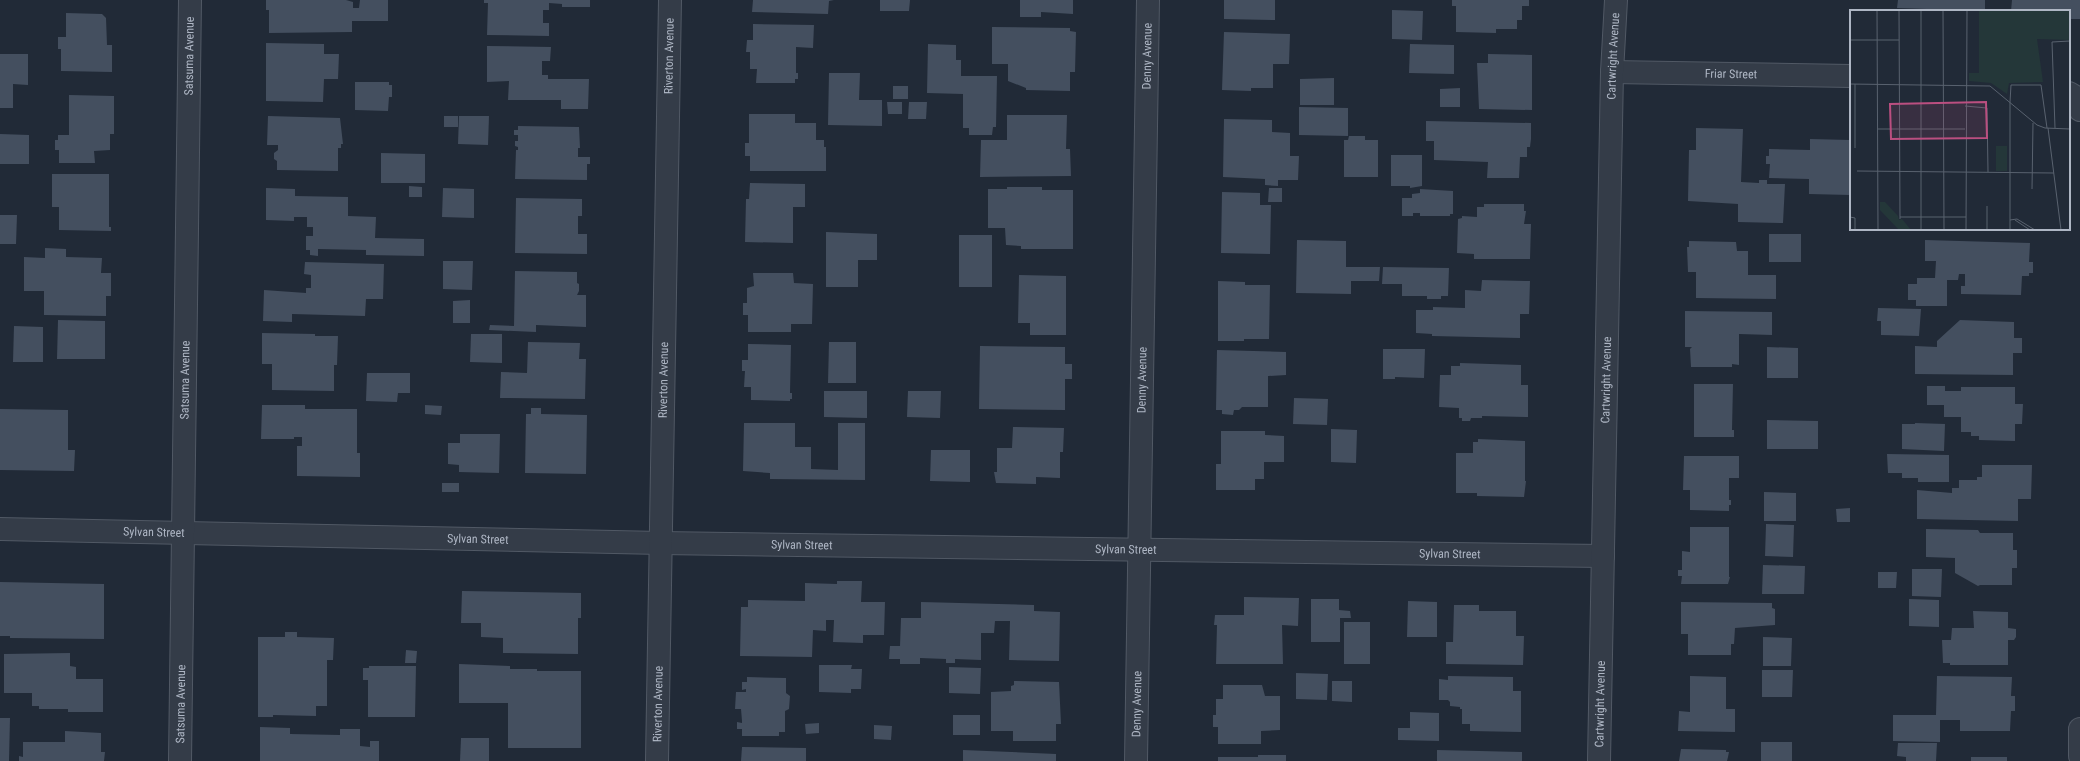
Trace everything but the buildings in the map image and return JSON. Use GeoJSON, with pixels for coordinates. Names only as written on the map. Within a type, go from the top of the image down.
{"type":"FeatureCollection","features":[{"type":"Feature","properties":{"kind":"street","name":"Satsuma Avenue"},"geometry":{"type":"LineString","coordinates":[[180,761],[190,0]]}},
{"type":"Feature","properties":{"kind":"street","name":"Riverton Avenue"},"geometry":{"type":"LineString","coordinates":[[657,761],[670,0]]}},
{"type":"Feature","properties":{"kind":"street","name":"Denny Avenue"},"geometry":{"type":"LineString","coordinates":[[1136,761],[1148,0]]}},
{"type":"Feature","properties":{"kind":"street","name":"Cartwright Avenue"},"geometry":{"type":"LineString","coordinates":[[1599,761],[1612,72],[1616,0]]}},
{"type":"Feature","properties":{"kind":"street","name":"Friar Street"},"geometry":{"type":"LineString","coordinates":[[1612,72],[1850,76]]}},
{"type":"Feature","properties":{"kind":"street"},"geometry":{"type":"LineString","coordinates":[[2070,94],[2074,96],[2080,110]]}},
{"type":"Feature","properties":{"kind":"street","name":"Sylvan Street"},"geometry":{"type":"LineString","coordinates":[[0,529],[661,543],[1603,556]]}},
{"type":"Feature","properties":{"kind":"street"},"geometry":{"type":"LineString","coordinates":[[2080,729],[2080,756]]}}]}
